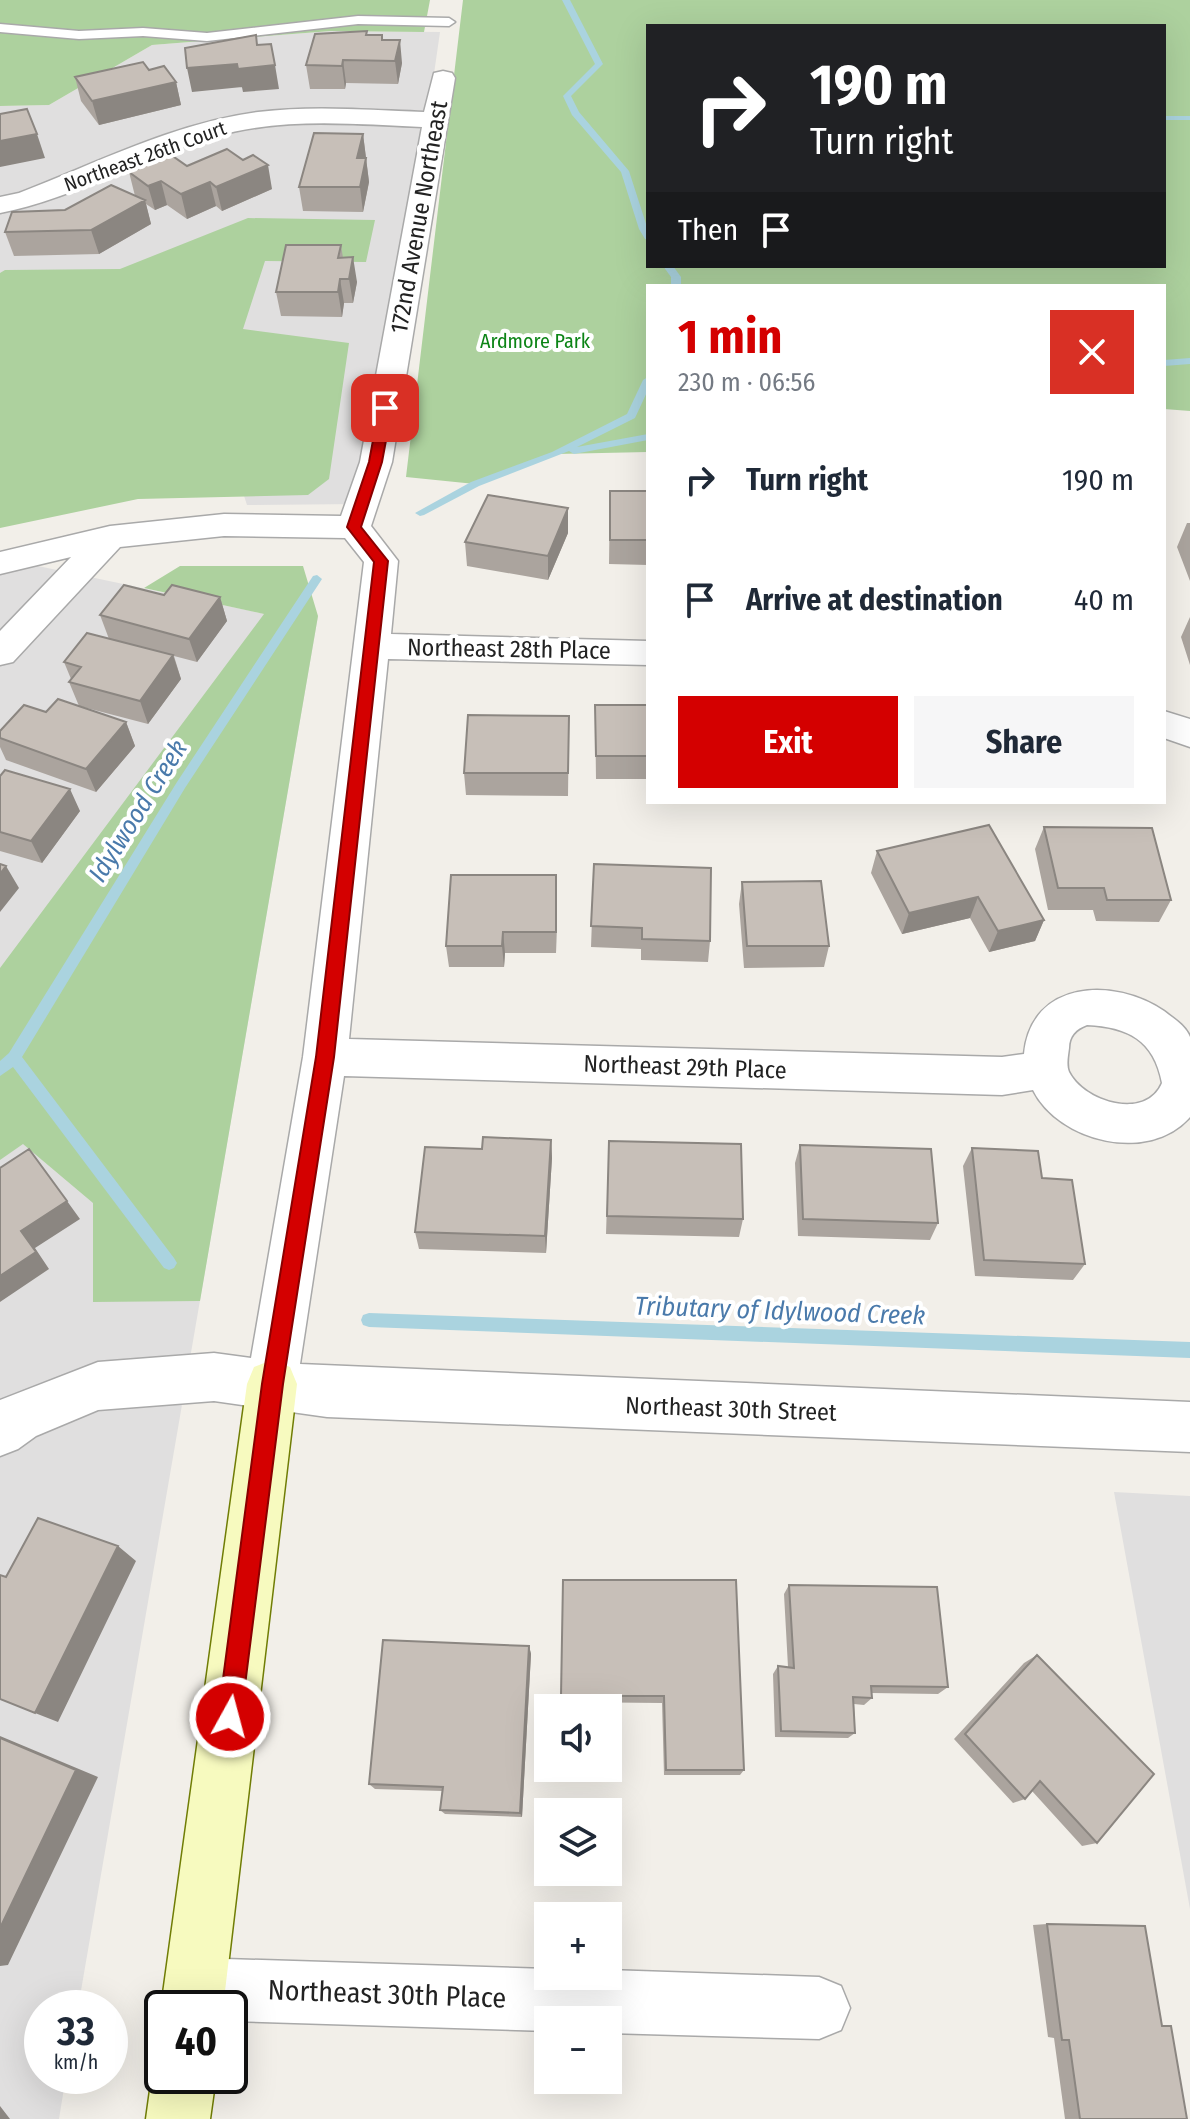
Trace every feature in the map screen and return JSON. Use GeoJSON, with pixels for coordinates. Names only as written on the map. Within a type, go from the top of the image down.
{"type":"FeatureCollection","features":[{"type":"Feature","properties":{"kind":"street","name":"172nd Avenue Northeast"},"geometry":{"type":"LineString","coordinates":[[354,527],[376,462],[443,78]]}},
{"type":"Feature","properties":{"kind":"street","name":"Northeast 26th Court"},"geometry":{"type":"LineString","coordinates":[[0,205],[26,200],[195,134],[234,124],[301,118],[435,120]]}},
{"type":"Feature","properties":{"kind":"street"},"geometry":{"type":"LineString","coordinates":[[0,563],[110,537],[224,525],[354,527],[381,561],[325,1057],[272,1384],[195,1990]]}},
{"type":"Feature","properties":{"kind":"street"},"geometry":{"type":"LineString","coordinates":[[0,653],[110,537]]}},
{"type":"Feature","properties":{"kind":"street","name":"Northeast 28th Place"},"geometry":{"type":"LineString","coordinates":[[370,646],[646,653]]}},
{"type":"Feature","properties":{"kind":"street"},"geometry":{"type":"LineString","coordinates":[[1166,725],[1190,733]]}},
{"type":"Feature","properties":{"kind":"street","name":"Northeast 29th Place"},"geometry":{"type":"LineString","coordinates":[[325,1057],[1002,1076],[1045,1069]]}},
{"type":"Feature","properties":{"kind":"street","name":"Northeast 30th Street"},"geometry":{"type":"LineString","coordinates":[[0,1431],[18,1418],[98,1386],[189,1377],[327,1392],[1190,1427]]}},
{"type":"Feature","properties":{"kind":"street","name":"Northeast 30th Place"},"geometry":{"type":"LineString","coordinates":[[248,1994],[302,1990],[819,2008]]}},
{"type":"Feature","properties":{"kind":"street"},"geometry":{"type":"LineString","coordinates":[[178,2119],[181,2094]]}},
{"type":"Feature","properties":{"kind":"lane"},"geometry":{"type":"LineString","coordinates":[[0,28],[79,35],[143,32],[207,37],[358,20],[449,22]]}},
{"type":"Feature","properties":{"kind":"shaded area"},"geometry":{"type":"Polygon","coordinates":[[[331,31],[440,32],[390,380],[360,504],[247,505],[195,346],[0,336],[0,106],[49,105],[152,45],[331,31]]]}},
{"type":"Feature","properties":{"kind":"shaded area"},"geometry":{"type":"Polygon","coordinates":[[[0,558],[265,614],[318,616],[81,1990],[24,1990],[24,2094],[63,2094],[59,2119],[0,2119],[0,558]]]}},
{"type":"Feature","properties":{"kind":"shaded area"},"geometry":{"type":"Polygon","coordinates":[[[1114,1492],[1190,1496],[1190,1909],[1114,1492]]]}},
{"type":"Feature","properties":{"kind":"green space"},"geometry":{"type":"Polygon","coordinates":[[[0,0],[430,0],[424,32],[331,31],[152,45],[49,105],[0,106],[0,0]]]}},
{"type":"Feature","properties":{"kind":"green space","name":"Ardmore Park"},"geometry":{"type":"Polygon","coordinates":[[[463,0],[1190,0],[1190,411],[1166,409],[1166,284],[646,284],[646,452],[556,454],[475,484],[406,477],[463,0]]]}},
{"type":"Feature","properties":{"kind":"green space"},"geometry":{"type":"Polygon","coordinates":[[[248,218],[375,220],[366,262],[265,261],[243,329],[349,343],[329,479],[308,495],[138,499],[0,528],[0,273],[5,270],[120,269],[248,218]]]}},
{"type":"Feature","properties":{"kind":"green space"},"geometry":{"type":"Polygon","coordinates":[[[180,566],[303,566],[318,616],[200,1301],[93,1302],[93,1203],[23,1144],[0,1160],[0,968],[264,614],[144,588],[180,566]]]}},
{"type":"Feature","properties":{"kind":"building"},"geometry":{"type":"Polygon","coordinates":[[[367,31],[366,35],[382,35],[382,40],[400,40],[395,61],[343,60],[342,66],[306,65],[315,34],[367,31]]]}},
{"type":"Feature","properties":{"kind":"building"},"geometry":{"type":"Polygon","coordinates":[[[256,35],[257,45],[271,44],[275,65],[238,69],[237,64],[187,68],[185,48],[256,35]]]}},
{"type":"Feature","properties":{"kind":"building"},"geometry":{"type":"Polygon","coordinates":[[[143,62],[149,70],[164,66],[176,82],[92,101],[75,77],[143,62]]]}},
{"type":"Feature","properties":{"kind":"building"},"geometry":{"type":"Polygon","coordinates":[[[27,109],[37,134],[0,141],[0,114],[27,109]]]}},
{"type":"Feature","properties":{"kind":"building"},"geometry":{"type":"Polygon","coordinates":[[[314,133],[363,134],[357,158],[366,158],[360,187],[299,187],[314,133]]]}},
{"type":"Feature","properties":{"kind":"building"},"geometry":{"type":"Polygon","coordinates":[[[227,149],[243,160],[253,155],[268,165],[216,187],[210,182],[181,194],[161,181],[148,186],[129,172],[171,155],[187,166],[227,149]]]}},
{"type":"Feature","properties":{"kind":"building"},"geometry":{"type":"Polygon","coordinates":[[[111,185],[145,200],[91,230],[5,232],[12,212],[65,210],[111,185]]]}},
{"type":"Feature","properties":{"kind":"building"},"geometry":{"type":"Polygon","coordinates":[[[286,245],[341,245],[338,258],[353,257],[349,279],[340,279],[338,292],[276,292],[286,245]]]}},
{"type":"Feature","properties":{"kind":"building"},"geometry":{"type":"Polygon","coordinates":[[[610,491],[646,491],[646,540],[610,540],[610,491]]]}},
{"type":"Feature","properties":{"kind":"building"},"geometry":{"type":"Polygon","coordinates":[[[488,495],[568,508],[548,556],[465,542],[488,495]]]}},
{"type":"Feature","properties":{"kind":"building"},"geometry":{"type":"Polygon","coordinates":[[[124,585],[164,595],[172,585],[220,597],[189,639],[100,615],[124,585]]]}},
{"type":"Feature","properties":{"kind":"building"},"geometry":{"type":"Polygon","coordinates":[[[87,633],[173,655],[140,701],[69,682],[81,667],[64,662],[87,633]]]}},
{"type":"Feature","properties":{"kind":"building"},"geometry":{"type":"Polygon","coordinates":[[[58,699],[126,722],[86,769],[0,738],[0,731],[24,705],[46,712],[58,699]]]}},
{"type":"Feature","properties":{"kind":"building"},"geometry":{"type":"Polygon","coordinates":[[[595,705],[646,705],[646,756],[596,756],[595,705]]]}},
{"type":"Feature","properties":{"kind":"building"},"geometry":{"type":"Polygon","coordinates":[[[468,715],[569,716],[568,773],[464,773],[468,715]]]}},
{"type":"Feature","properties":{"kind":"building"},"geometry":{"type":"Polygon","coordinates":[[[5,770],[70,789],[31,841],[0,832],[0,776],[5,770]]]}},
{"type":"Feature","properties":{"kind":"building"},"geometry":{"type":"Polygon","coordinates":[[[989,825],[1044,920],[998,931],[978,897],[909,913],[877,851],[989,825]]]}},
{"type":"Feature","properties":{"kind":"building"},"geometry":{"type":"Polygon","coordinates":[[[1044,827],[1152,828],[1171,900],[1107,900],[1104,888],[1058,888],[1044,827]]]}},
{"type":"Feature","properties":{"kind":"building"},"geometry":{"type":"Polygon","coordinates":[[[594,864],[711,868],[710,941],[642,939],[642,928],[591,926],[594,864]]]}},
{"type":"Feature","properties":{"kind":"building"},"geometry":{"type":"Polygon","coordinates":[[[451,875],[556,875],[556,932],[503,932],[502,946],[446,946],[451,875]]]}},
{"type":"Feature","properties":{"kind":"building"},"geometry":{"type":"Polygon","coordinates":[[[821,881],[829,946],[747,946],[742,882],[821,881]]]}},
{"type":"Feature","properties":{"kind":"building"},"geometry":{"type":"Polygon","coordinates":[[[483,1137],[551,1140],[545,1236],[415,1232],[425,1147],[482,1149],[483,1137]]]}},
{"type":"Feature","properties":{"kind":"building"},"geometry":{"type":"Polygon","coordinates":[[[609,1141],[741,1144],[743,1219],[607,1216],[609,1141]]]}},
{"type":"Feature","properties":{"kind":"building"},"geometry":{"type":"Polygon","coordinates":[[[800,1145],[931,1149],[938,1223],[803,1219],[800,1145]]]}},
{"type":"Feature","properties":{"kind":"building"},"geometry":{"type":"Polygon","coordinates":[[[972,1148],[1038,1151],[1042,1178],[1072,1180],[1085,1264],[984,1260],[972,1148]]]}},
{"type":"Feature","properties":{"kind":"building"},"geometry":{"type":"Polygon","coordinates":[[[29,1149],[67,1201],[21,1231],[36,1252],[0,1276],[0,1168],[29,1149]]]}},
{"type":"Feature","properties":{"kind":"building"},"geometry":{"type":"Polygon","coordinates":[[[38,1518],[118,1546],[35,1713],[0,1699],[0,1575],[6,1577],[38,1518]]]}},
{"type":"Feature","properties":{"kind":"building"},"geometry":{"type":"Polygon","coordinates":[[[563,1580],[736,1580],[744,1770],[666,1770],[664,1696],[561,1694],[563,1580]]]}},
{"type":"Feature","properties":{"kind":"building"},"geometry":{"type":"Polygon","coordinates":[[[789,1585],[937,1587],[948,1687],[871,1686],[872,1698],[853,1697],[855,1733],[781,1731],[778,1666],[794,1668],[789,1585]]]}},
{"type":"Feature","properties":{"kind":"building"},"geometry":{"type":"Polygon","coordinates":[[[383,1640],[529,1646],[520,1813],[440,1810],[443,1787],[369,1784],[383,1640]]]}},
{"type":"Feature","properties":{"kind":"building"},"geometry":{"type":"Polygon","coordinates":[[[1037,1655],[1154,1774],[1097,1843],[1040,1781],[1025,1799],[965,1734],[1037,1655]]]}},
{"type":"Feature","properties":{"kind":"building"},"geometry":{"type":"Polygon","coordinates":[[[0,1738],[76,1770],[0,1928],[0,1738]]]}},
{"type":"Feature","properties":{"kind":"building"},"geometry":{"type":"Polygon","coordinates":[[[1047,1924],[1145,1926],[1162,2026],[1171,2026],[1187,2119],[1080,2119],[1069,2040],[1062,2040],[1047,1924]]]}},
{"type":"Feature","properties":{"kind":"waterway","name":"Idylwood Creek"},"geometry":{"type":"LineString","coordinates":[[566,0],[599,64],[567,96],[575,113],[625,171],[646,234]]}},
{"type":"Feature","properties":{"kind":"waterway"},"geometry":{"type":"LineString","coordinates":[[1166,118],[1190,118]]}},
{"type":"Feature","properties":{"kind":"waterway","name":"Idylwood Creek"},"geometry":{"type":"LineString","coordinates":[[669,268],[676,277],[676,284]]}},
{"type":"Feature","properties":{"kind":"waterway"},"geometry":{"type":"LineString","coordinates":[[1166,363],[1190,361]]}},
{"type":"Feature","properties":{"kind":"waterway","name":"Idylwood Creek"},"geometry":{"type":"LineString","coordinates":[[420,513],[475,484],[556,454],[631,416],[646,384]]}},
{"type":"Feature","properties":{"kind":"waterway"},"geometry":{"type":"LineString","coordinates":[[574,451],[646,437]]}},
{"type":"Feature","properties":{"kind":"waterway","name":"Idylwood Creek"},"geometry":{"type":"LineString","coordinates":[[14,1057],[181,785],[317,579]]}},
{"type":"Feature","properties":{"kind":"waterway","name":"Idylwood Creek"},"geometry":{"type":"LineString","coordinates":[[0,1070],[14,1057]]}},
{"type":"Feature","properties":{"kind":"waterway","name":"Tributary of Idylwood Creek"},"geometry":{"type":"LineString","coordinates":[[14,1057],[169,1263]]}},
{"type":"Feature","properties":{"kind":"waterway","name":"Tributary of Idylwood Creek"},"geometry":{"type":"LineString","coordinates":[[369,1320],[1190,1350]]}},
{"type":"Feature","properties":{"kind":"route"},"geometry":{"type":"LineString","coordinates":[[230,1717],[272,1384],[325,1057],[381,561],[354,527],[376,462],[385,408]]}}]}
